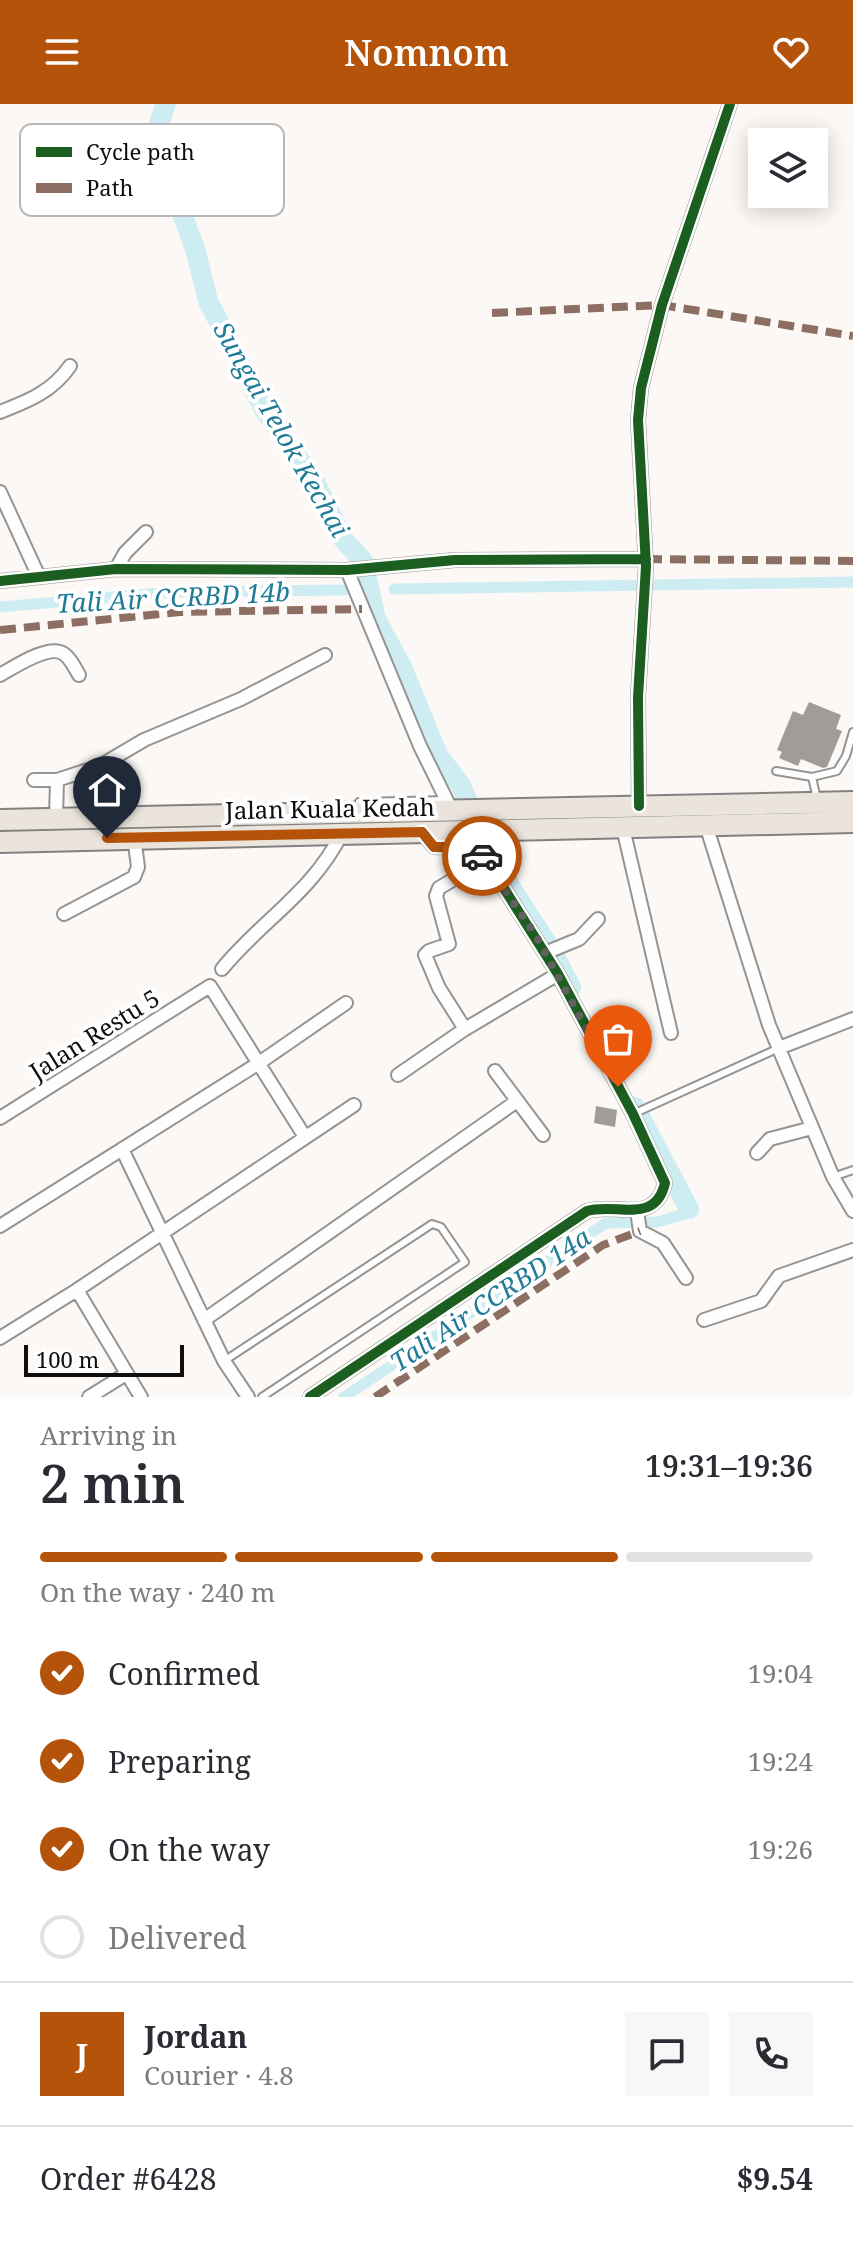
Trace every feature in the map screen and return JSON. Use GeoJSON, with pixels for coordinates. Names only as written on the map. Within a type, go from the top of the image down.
{"type":"FeatureCollection","features":[{"type":"Feature","properties":{"kind":"main road"},"geometry":{"type":"LineString","coordinates":[[818,802],[826,823]]}},
{"type":"Feature","properties":{"kind":"main road","name":"Jalan Kuala Kedah"},"geometry":{"type":"LineString","coordinates":[[515,821],[639,806],[853,802]]}},
{"type":"Feature","properties":{"kind":"main road","name":"Jalan Kuala Kedah"},"geometry":{"type":"LineString","coordinates":[[0,842],[422,832],[452,813]]}},
{"type":"Feature","properties":{"kind":"main road","name":"Jalan Kuala Kedah"},"geometry":{"type":"LineString","coordinates":[[0,820],[452,813],[515,821],[623,828],[853,822]]}},
{"type":"Feature","properties":{"kind":"street"},"geometry":{"type":"LineString","coordinates":[[639,806],[638,697],[646,600],[639,443],[641,388],[662,305],[730,104]]}},
{"type":"Feature","properties":{"kind":"street"},"geometry":{"type":"LineString","coordinates":[[0,412],[47,391],[70,366]]}},
{"type":"Feature","properties":{"kind":"street"},"geometry":{"type":"LineString","coordinates":[[0,492],[39,577]]}},
{"type":"Feature","properties":{"kind":"street"},"geometry":{"type":"LineString","coordinates":[[116,569],[125,553],[146,532]]}},
{"type":"Feature","properties":{"kind":"street"},"geometry":{"type":"LineString","coordinates":[[0,581],[116,569],[353,570],[455,560],[646,562]]}},
{"type":"Feature","properties":{"kind":"street"},"geometry":{"type":"LineString","coordinates":[[353,570],[420,746],[452,813]]}},
{"type":"Feature","properties":{"kind":"street"},"geometry":{"type":"LineString","coordinates":[[0,675],[40,654],[54,651],[65,655],[79,675]]}},
{"type":"Feature","properties":{"kind":"street"},"geometry":{"type":"LineString","coordinates":[[34,780],[57,780],[100,766],[144,740],[241,699],[325,655]]}},
{"type":"Feature","properties":{"kind":"street"},"geometry":{"type":"LineString","coordinates":[[56,818],[57,780]]}},
{"type":"Feature","properties":{"kind":"street"},"geometry":{"type":"LineString","coordinates":[[706,825],[752,975],[779,1048],[833,1177],[853,1211]]}},
{"type":"Feature","properties":{"kind":"street"},"geometry":{"type":"LineString","coordinates":[[623,828],[671,1033]]}},
{"type":"Feature","properties":{"kind":"street"},"geometry":{"type":"LineString","coordinates":[[310,1397],[587,1211],[604,1207],[637,1212],[655,1203],[665,1183],[633,1114],[558,974],[550,950],[479,851],[472,847],[434,847],[422,832]]}},
{"type":"Feature","properties":{"kind":"street"},"geometry":{"type":"LineString","coordinates":[[222,969],[319,872],[342,833]]}},
{"type":"Feature","properties":{"kind":"street"},"geometry":{"type":"LineString","coordinates":[[64,914],[134,877],[138,867],[134,837]]}},
{"type":"Feature","properties":{"kind":"street"},"geometry":{"type":"LineString","coordinates":[[465,1029],[439,988],[425,955],[449,944],[436,896],[439,888],[486,860]]}},
{"type":"Feature","properties":{"kind":"street"},"geometry":{"type":"LineString","coordinates":[[550,950],[579,939],[598,919]]}},
{"type":"Feature","properties":{"kind":"street"},"geometry":{"type":"LineString","coordinates":[[398,1075],[465,1029],[558,974]]}},
{"type":"Feature","properties":{"kind":"street","name":"Jalan Restu 5"},"geometry":{"type":"LineString","coordinates":[[0,1118],[210,986],[259,1063]]}},
{"type":"Feature","properties":{"kind":"street"},"geometry":{"type":"LineString","coordinates":[[0,1226],[259,1063],[346,1003]]}},
{"type":"Feature","properties":{"kind":"street"},"geometry":{"type":"LineString","coordinates":[[779,1048],[853,1019]]}},
{"type":"Feature","properties":{"kind":"street"},"geometry":{"type":"LineString","coordinates":[[259,1063],[305,1137]]}},
{"type":"Feature","properties":{"kind":"street"},"geometry":{"type":"LineString","coordinates":[[495,1071],[543,1135]]}},
{"type":"Feature","properties":{"kind":"street"},"geometry":{"type":"LineString","coordinates":[[204,1320],[517,1101]]}},
{"type":"Feature","properties":{"kind":"street"},"geometry":{"type":"LineString","coordinates":[[0,1338],[354,1105]]}},
{"type":"Feature","properties":{"kind":"street"},"geometry":{"type":"LineString","coordinates":[[757,1153],[770,1139],[812,1128]]}},
{"type":"Feature","properties":{"kind":"street"},"geometry":{"type":"LineString","coordinates":[[122,1149],[224,1361],[248,1397]]}},
{"type":"Feature","properties":{"kind":"street"},"geometry":{"type":"LineString","coordinates":[[637,1212],[640,1228],[663,1243],[686,1278]]}},
{"type":"Feature","properties":{"kind":"street"},"geometry":{"type":"LineString","coordinates":[[704,1320],[764,1298],[779,1276],[853,1250]]}},
{"type":"Feature","properties":{"kind":"street"},"geometry":{"type":"LineString","coordinates":[[77,1290],[141,1397]]}},
{"type":"Feature","properties":{"kind":"street"},"geometry":{"type":"LineString","coordinates":[[89,1397],[126,1374]]}},
{"type":"Feature","properties":{"kind":"lane"},"geometry":{"type":"LineString","coordinates":[[776,771],[812,777],[832,773],[840,768],[853,732]]}},
{"type":"Feature","properties":{"kind":"lane"},"geometry":{"type":"LineString","coordinates":[[812,777],[818,802]]}},
{"type":"Feature","properties":{"kind":"lane"},"geometry":{"type":"LineString","coordinates":[[633,1114],[779,1048]]}},
{"type":"Feature","properties":{"kind":"lane"},"geometry":{"type":"LineString","coordinates":[[833,1177],[853,1170]]}},
{"type":"Feature","properties":{"kind":"lane"},"geometry":{"type":"LineString","coordinates":[[224,1361],[432,1224],[441,1227],[465,1262],[262,1397]]}},
{"type":"Feature","properties":{"kind":"building"},"geometry":{"type":"Polygon","coordinates":[[[809,702],[841,715],[836,729],[842,731],[827,767],[823,768],[801,759],[798,766],[779,758],[782,752],[777,750],[793,711],[803,715],[809,702]]]}},
{"type":"Feature","properties":{"kind":"building"},"geometry":{"type":"Polygon","coordinates":[[[596,1106],[617,1110],[615,1127],[594,1123],[596,1106]]]}},
{"type":"Feature","properties":{"kind":"waterway","name":"Sungai Telok Kechai"},"geometry":{"type":"LineString","coordinates":[[159,124],[166,104]]}},
{"type":"Feature","properties":{"kind":"waterway","name":"Sungai Telok Kechai"},"geometry":{"type":"LineString","coordinates":[[183,216],[208,301],[265,411],[315,482],[343,539],[363,561],[376,619],[402,667],[438,755],[460,784],[499,869],[552,951],[571,987]]}},
{"type":"Feature","properties":{"kind":"waterway","name":"Tali Air CCRBD 14b"},"geometry":{"type":"LineString","coordinates":[[394,589],[853,582]]}},
{"type":"Feature","properties":{"kind":"waterway","name":"Tali Air CCRBD 14b"},"geometry":{"type":"LineString","coordinates":[[0,607],[171,592],[346,590]]}},
{"type":"Feature","properties":{"kind":"waterway","name":"Sungai Telok Kechai"},"geometry":{"type":"LineString","coordinates":[[635,1107],[689,1209]]}},
{"type":"Feature","properties":{"kind":"waterway","name":"Tali Air CCRBD 14a"},"geometry":{"type":"LineString","coordinates":[[344,1397],[606,1223],[657,1222],[688,1213],[689,1209]]}},
{"type":"Feature","properties":{"kind":"marked path"},"geometry":{"type":"LineString","coordinates":[[492,313],[662,305],[853,336]]}},
{"type":"Feature","properties":{"kind":"marked path"},"geometry":{"type":"LineString","coordinates":[[646,559],[853,561]]}},
{"type":"Feature","properties":{"kind":"marked path"},"geometry":{"type":"LineString","coordinates":[[0,630],[180,612],[362,609]]}},
{"type":"Feature","properties":{"kind":"marked path"},"geometry":{"type":"LineString","coordinates":[[375,1397],[603,1245],[640,1231]]}},
{"type":"Feature","properties":{"kind":"cycle path"},"geometry":{"type":"LineString","coordinates":[[639,806],[638,697],[646,566],[638,420],[641,388],[662,305],[730,104]]}},
{"type":"Feature","properties":{"kind":"cycle path"},"geometry":{"type":"LineString","coordinates":[[0,581],[116,569],[347,570],[455,560],[646,559]]}},
{"type":"Feature","properties":{"kind":"cycle path"},"geometry":{"type":"LineString","coordinates":[[310,1397],[587,1211],[644,1208],[660,1196],[665,1183],[633,1114],[558,974],[486,860],[474,848],[434,847],[422,832]]}},
{"type":"Feature","properties":{"kind":"way so far"},"geometry":{"type":"LineString","coordinates":[[482,856],[536,936],[618,1087]]}},
{"type":"Feature","properties":{"kind":"route"},"geometry":{"type":"LineString","coordinates":[[107,838],[422,832],[434,847],[472,847],[482,856]]}}]}
